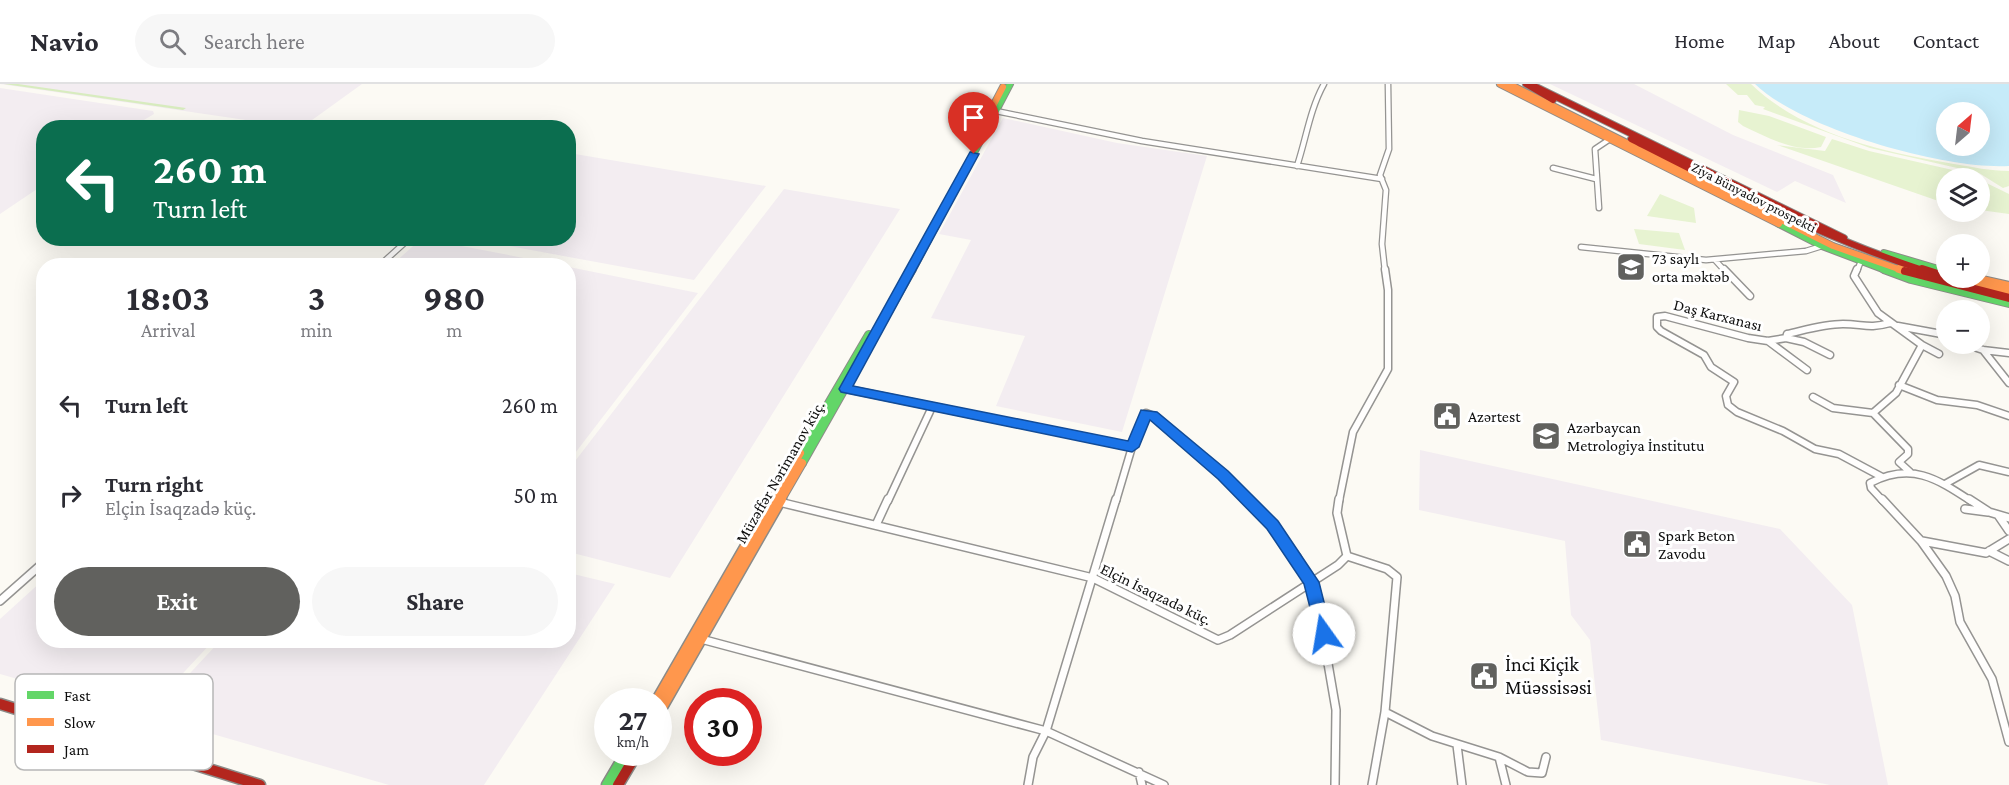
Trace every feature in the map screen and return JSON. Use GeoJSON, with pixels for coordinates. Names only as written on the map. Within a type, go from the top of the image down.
{"type":"FeatureCollection","features":[{"type":"Feature","properties":{"kind":"main road"},"geometry":{"type":"LineString","coordinates":[[994,110],[1004,84]]}},
{"type":"Feature","properties":{"kind":"main road"},"geometry":{"type":"LineString","coordinates":[[664,688],[842,388],[1010,84]]}},
{"type":"Feature","properties":{"kind":"main road","name":"Ziya Bünyadov prospekti"},"geometry":{"type":"LineString","coordinates":[[1500,84],[1822,246],[1911,279],[2009,303]]}},
{"type":"Feature","properties":{"kind":"main road"},"geometry":{"type":"LineString","coordinates":[[1508,84],[1543,106]]}},
{"type":"Feature","properties":{"kind":"main road","name":"Ziya Bünyadov prospekti"},"geometry":{"type":"LineString","coordinates":[[1508,84],[1787,224],[1882,265],[2009,298]]}},
{"type":"Feature","properties":{"kind":"main road","name":"Ziya Bünyadov prospekti"},"geometry":{"type":"LineString","coordinates":[[1522,84],[1838,241],[1936,273]]}},
{"type":"Feature","properties":{"kind":"main road"},"geometry":{"type":"LineString","coordinates":[[1528,84],[1553,100]]}},
{"type":"Feature","properties":{"kind":"main road","name":"Ziya Bünyadov prospekti"},"geometry":{"type":"LineString","coordinates":[[1528,84],[1837,235],[1900,258],[1936,268]]}},
{"type":"Feature","properties":{"kind":"main road"},"geometry":{"type":"LineString","coordinates":[[1640,143],[1699,168]]}},
{"type":"Feature","properties":{"kind":"main road"},"geometry":{"type":"LineString","coordinates":[[1729,200],[1787,224]]}},
{"type":"Feature","properties":{"kind":"main road"},"geometry":{"type":"LineString","coordinates":[[1882,265],[1982,297]]}},
{"type":"Feature","properties":{"kind":"main road"},"geometry":{"type":"LineString","coordinates":[[1990,283],[2009,288]]}},
{"type":"Feature","properties":{"kind":"main road","name":"Ziya Bünyadov prospekti"},"geometry":{"type":"LineString","coordinates":[[1990,285],[2009,288]]}},
{"type":"Feature","properties":{"kind":"main road","name":"Müzəffər Nərimanov küç."},"geometry":{"type":"LineString","coordinates":[[672,690],[777,501]]}},
{"type":"Feature","properties":{"kind":"main road"},"geometry":{"type":"LineString","coordinates":[[0,704],[15,709]]}},
{"type":"Feature","properties":{"kind":"main road"},"geometry":{"type":"LineString","coordinates":[[607,785],[618,766]]}},
{"type":"Feature","properties":{"kind":"main road"},"geometry":{"type":"LineString","coordinates":[[618,785],[629,766]]}},
{"type":"Feature","properties":{"kind":"main road"},"geometry":{"type":"LineString","coordinates":[[212,770],[260,785]]}},
{"type":"Feature","properties":{"kind":"street"},"geometry":{"type":"LineString","coordinates":[[1297,166],[1309,129],[1314,101],[1324,84]]}},
{"type":"Feature","properties":{"kind":"street"},"geometry":{"type":"LineString","coordinates":[[1372,785],[1385,712],[1397,577],[1387,569],[1347,555],[1343,548],[1337,513],[1353,432],[1388,369],[1388,290],[1382,244],[1386,190],[1381,171],[1389,149],[1388,84]]}},
{"type":"Feature","properties":{"kind":"street"},"geometry":{"type":"LineString","coordinates":[[994,110],[1142,141],[1382,180]]}},
{"type":"Feature","properties":{"kind":"street"},"geometry":{"type":"LineString","coordinates":[[1599,208],[1594,149],[1610,140]]}},
{"type":"Feature","properties":{"kind":"street"},"geometry":{"type":"LineString","coordinates":[[1553,168],[1596,179]]}},
{"type":"Feature","properties":{"kind":"street"},"geometry":{"type":"LineString","coordinates":[[388,258],[401,246]]}},
{"type":"Feature","properties":{"kind":"street"},"geometry":{"type":"LineString","coordinates":[[1581,247],[1715,260],[1739,255],[1806,251],[1822,246]]}},
{"type":"Feature","properties":{"kind":"street"},"geometry":{"type":"LineString","coordinates":[[1715,260],[1750,296]]}},
{"type":"Feature","properties":{"kind":"street"},"geometry":{"type":"LineString","coordinates":[[1861,261],[1854,276],[1874,309],[1922,345],[1936,352]]}},
{"type":"Feature","properties":{"kind":"street","name":"Daş Karxanası"},"geometry":{"type":"LineString","coordinates":[[1882,477],[1839,454],[1815,449],[1783,431],[1737,412],[1728,405],[1726,396],[1734,382],[1711,367],[1704,355],[1661,331],[1657,327],[1657,317],[1665,316],[1768,341],[1786,338],[1787,334],[1798,329],[1844,324],[1872,328],[1890,322]]}},
{"type":"Feature","properties":{"kind":"street"},"geometry":{"type":"LineString","coordinates":[[1898,326],[1936,333]]}},
{"type":"Feature","properties":{"kind":"street"},"geometry":{"type":"LineString","coordinates":[[1786,338],[1804,342],[1830,355]]}},
{"type":"Feature","properties":{"kind":"street"},"geometry":{"type":"LineString","coordinates":[[1768,341],[1807,370]]}},
{"type":"Feature","properties":{"kind":"street"},"geometry":{"type":"LineString","coordinates":[[1813,397],[1818,403],[1831,407],[1873,412],[1886,407],[1922,345]]}},
{"type":"Feature","properties":{"kind":"street"},"geometry":{"type":"LineString","coordinates":[[1990,351],[2009,353]]}},
{"type":"Feature","properties":{"kind":"street"},"geometry":{"type":"LineString","coordinates":[[1986,354],[2009,383]]}},
{"type":"Feature","properties":{"kind":"street"},"geometry":{"type":"LineString","coordinates":[[1899,385],[1937,400],[1977,405],[2009,416]]}},
{"type":"Feature","properties":{"kind":"street"},"geometry":{"type":"LineString","coordinates":[[842,388],[1132,447]]}},
{"type":"Feature","properties":{"kind":"street"},"geometry":{"type":"LineString","coordinates":[[876,525],[932,407]]}},
{"type":"Feature","properties":{"kind":"street"},"geometry":{"type":"LineString","coordinates":[[1873,412],[1908,449],[1908,454],[1899,462],[1910,472]]}},
{"type":"Feature","properties":{"kind":"street"},"geometry":{"type":"LineString","coordinates":[[1028,785],[1033,757],[1046,731],[1132,447],[1146,413],[1158,418],[1255,504],[1311,582],[1321,618],[1336,708],[1339,743],[1335,785]]}},
{"type":"Feature","properties":{"kind":"street"},"geometry":{"type":"LineString","coordinates":[[1945,484],[1980,465],[2009,472]]}},
{"type":"Feature","properties":{"kind":"street"},"geometry":{"type":"LineString","coordinates":[[1989,512],[1928,475],[1910,472],[1882,477],[1870,483],[1871,488],[1922,541],[1947,576],[1955,597],[1960,622],[1992,679],[2009,742]]}},
{"type":"Feature","properties":{"kind":"street","name":"Elçin İsaqzadə küç."},"geometry":{"type":"LineString","coordinates":[[777,501],[1093,578],[1218,640],[1230,635],[1311,582],[1347,555]]}},
{"type":"Feature","properties":{"kind":"street"},"geometry":{"type":"LineString","coordinates":[[1965,509],[1980,513],[1989,512],[2009,518]]}},
{"type":"Feature","properties":{"kind":"street"},"geometry":{"type":"LineString","coordinates":[[1998,514],[2009,531]]}},
{"type":"Feature","properties":{"kind":"street"},"geometry":{"type":"LineString","coordinates":[[1922,541],[1979,553],[1989,551],[2009,539]]}},
{"type":"Feature","properties":{"kind":"street"},"geometry":{"type":"LineString","coordinates":[[1989,551],[2009,561]]}},
{"type":"Feature","properties":{"kind":"street"},"geometry":{"type":"LineString","coordinates":[[0,601],[36,569]]}},
{"type":"Feature","properties":{"kind":"street"},"geometry":{"type":"LineString","coordinates":[[701,639],[1046,731],[1164,785]]}},
{"type":"Feature","properties":{"kind":"street"},"geometry":{"type":"LineString","coordinates":[[1385,712],[1432,736],[1498,757],[1537,774],[1542,773],[1546,757]]}},
{"type":"Feature","properties":{"kind":"street"},"geometry":{"type":"LineString","coordinates":[[1457,745],[1462,785]]}},
{"type":"Feature","properties":{"kind":"street"},"geometry":{"type":"LineString","coordinates":[[1498,757],[1506,785]]}},
{"type":"Feature","properties":{"kind":"street"},"geometry":{"type":"LineString","coordinates":[[1139,772],[1142,785]]}},
{"type":"Feature","properties":{"kind":"shaded area"},"geometry":{"type":"Polygon","coordinates":[[[0,84],[362,84],[312,120],[246,120],[0,84]]]}},
{"type":"Feature","properties":{"kind":"shaded area"},"geometry":{"type":"Polygon","coordinates":[[[1550,84],[1634,84],[1733,135],[1833,175],[1846,203],[1795,181],[1777,192],[1550,84]]]}},
{"type":"Feature","properties":{"kind":"shaded area"},"geometry":{"type":"Polygon","coordinates":[[[0,88],[153,111],[154,114],[144,120],[36,120],[36,190],[0,214],[0,88]]]}},
{"type":"Feature","properties":{"kind":"shaded area"},"geometry":{"type":"Polygon","coordinates":[[[1003,118],[1117,143],[1207,156],[1122,432],[996,406],[1025,336],[931,318],[971,240],[939,234],[1003,118]]]}},
{"type":"Feature","properties":{"kind":"shaded area"},"geometry":{"type":"Polygon","coordinates":[[[576,154],[766,186],[694,280],[509,246],[576,246],[576,154]]]}},
{"type":"Feature","properties":{"kind":"shaded area"},"geometry":{"type":"Polygon","coordinates":[[[784,189],[900,209],[670,578],[576,554],[576,460],[784,189]]]}},
{"type":"Feature","properties":{"kind":"shaded area"},"geometry":{"type":"Polygon","coordinates":[[[413,246],[461,246],[524,258],[400,258],[413,246]]]}},
{"type":"Feature","properties":{"kind":"shaded area"},"geometry":{"type":"Polygon","coordinates":[[[576,269],[698,293],[576,452],[576,269]]]}},
{"type":"Feature","properties":{"kind":"shaded area"},"geometry":{"type":"Polygon","coordinates":[[[1420,450],[1780,529],[1852,605],[1888,785],[1830,785],[1601,740],[1590,640],[1571,615],[1565,541],[1419,510],[1420,450]]]}},
{"type":"Feature","properties":{"kind":"shaded area"},"geometry":{"type":"Polygon","coordinates":[[[576,575],[615,584],[576,644],[576,575]]]}},
{"type":"Feature","properties":{"kind":"shaded area"},"geometry":{"type":"Polygon","coordinates":[[[36,586],[36,648],[206,648],[182,674],[15,674],[15,678],[0,674],[0,619],[36,586]]]}},
{"type":"Feature","properties":{"kind":"shaded area"},"geometry":{"type":"Polygon","coordinates":[[[213,648],[573,648],[484,785],[389,785],[213,734],[213,674],[189,674],[213,648]]]}},
{"type":"Feature","properties":{"kind":"green space"},"geometry":{"type":"Polygon","coordinates":[[[4,84],[18,84],[186,108],[183,110],[4,84]]]}},
{"type":"Feature","properties":{"kind":"green space"},"geometry":{"type":"Polygon","coordinates":[[[1726,84],[1751,84],[1772,102],[1795,116],[1846,139],[1900,154],[1976,168],[1957,168],[1870,148],[1763,109],[1765,107],[1755,105],[1747,95],[1738,95],[1726,84]]]}},
{"type":"Feature","properties":{"kind":"green space"},"geometry":{"type":"Polygon","coordinates":[[[1739,110],[1769,116],[1826,137],[1821,147],[1801,148],[1781,143],[1743,126],[1738,122],[1739,110]]]}},
{"type":"Feature","properties":{"kind":"green space"},"geometry":{"type":"Polygon","coordinates":[[[1832,139],[1869,151],[1944,168],[1936,168],[1936,200],[1777,145],[1825,151],[1832,139]]]}},
{"type":"Feature","properties":{"kind":"green space"},"geometry":{"type":"Polygon","coordinates":[[[1990,170],[2009,171],[2009,186],[2003,188],[1990,180],[1990,170]]]}},
{"type":"Feature","properties":{"kind":"green space"},"geometry":{"type":"Polygon","coordinates":[[[1990,185],[2009,194],[2009,214],[1990,211],[1990,185]]]}},
{"type":"Feature","properties":{"kind":"green space"},"geometry":{"type":"Polygon","coordinates":[[[1660,194],[1694,208],[1696,223],[1647,216],[1660,194]]]}},
{"type":"Feature","properties":{"kind":"green space"},"geometry":{"type":"Polygon","coordinates":[[[1634,229],[1679,233],[1685,250],[1639,244],[1634,229]]]}},
{"type":"Feature","properties":{"kind":"water"},"geometry":{"type":"Polygon","coordinates":[[[1755,84],[2009,84],[2009,166],[1949,161],[1913,154],[1839,131],[1776,101],[1755,84]]]}},
{"type":"Feature","properties":{"kind":"traffic: fast"},"geometry":{"type":"LineString","coordinates":[[802,463],[903,287],[1010,84]]}},
{"type":"Feature","properties":{"kind":"traffic: fast"},"geometry":{"type":"LineString","coordinates":[[1779,224],[1822,246],[1911,279],[2009,303]]}},
{"type":"Feature","properties":{"kind":"traffic: fast"},"geometry":{"type":"LineString","coordinates":[[1884,253],[1936,268]]}},
{"type":"Feature","properties":{"kind":"traffic: fast"},"geometry":{"type":"LineString","coordinates":[[800,453],[869,335]]}},
{"type":"Feature","properties":{"kind":"traffic: fast"},"geometry":{"type":"LineString","coordinates":[[607,785],[618,766]]}},
{"type":"Feature","properties":{"kind":"traffic: slow"},"geometry":{"type":"LineString","coordinates":[[1500,84],[1779,224]]}},
{"type":"Feature","properties":{"kind":"traffic: slow"},"geometry":{"type":"LineString","coordinates":[[1509,84],[1833,246],[1905,271]]}},
{"type":"Feature","properties":{"kind":"traffic: slow"},"geometry":{"type":"LineString","coordinates":[[981,129],[1003,87]]}},
{"type":"Feature","properties":{"kind":"traffic: slow"},"geometry":{"type":"LineString","coordinates":[[1990,282],[2009,286]]}},
{"type":"Feature","properties":{"kind":"traffic: slow"},"geometry":{"type":"LineString","coordinates":[[1990,287],[2009,291]]}},
{"type":"Feature","properties":{"kind":"traffic: slow"},"geometry":{"type":"LineString","coordinates":[[664,688],[800,453]]}},
{"type":"Feature","properties":{"kind":"traffic: slow"},"geometry":{"type":"LineString","coordinates":[[672,690],[802,463]]}},
{"type":"Feature","properties":{"kind":"traffic: jam"},"geometry":{"type":"LineString","coordinates":[[1526,84],[1553,100]]}},
{"type":"Feature","properties":{"kind":"traffic: jam"},"geometry":{"type":"LineString","coordinates":[[1532,85],[1844,238]]}},
{"type":"Feature","properties":{"kind":"traffic: jam"},"geometry":{"type":"LineString","coordinates":[[1631,139],[1786,216],[1865,249],[1936,274]]}},
{"type":"Feature","properties":{"kind":"traffic: jam"},"geometry":{"type":"LineString","coordinates":[[1905,271],[2009,298]]}},
{"type":"Feature","properties":{"kind":"traffic: jam"},"geometry":{"type":"LineString","coordinates":[[0,704],[15,709]]}},
{"type":"Feature","properties":{"kind":"traffic: jam"},"geometry":{"type":"LineString","coordinates":[[618,785],[629,766]]}},
{"type":"Feature","properties":{"kind":"traffic: jam"},"geometry":{"type":"LineString","coordinates":[[212,770],[260,785]]}},
{"type":"Feature","properties":{"kind":"place","name":"73 saylı orta məktəb"},"geometry":{"type":"Point","coordinates":[1631,267]}},
{"type":"Feature","properties":{"kind":"place","name":"Azərtest"},"geometry":{"type":"Point","coordinates":[1447,416]}},
{"type":"Feature","properties":{"kind":"place","name":"Azərbaycan Metrologiya İnstitutu"},"geometry":{"type":"Point","coordinates":[1546,436]}},
{"type":"Feature","properties":{"kind":"place","name":"Spark Beton Zavodu"},"geometry":{"type":"Point","coordinates":[1637,544]}},
{"type":"Feature","properties":{"kind":"place","name":"İnci Kiçik Müəssisəsi"},"geometry":{"type":"Point","coordinates":[1484,676]}},
{"type":"Feature","properties":{"kind":"route"},"geometry":{"type":"LineString","coordinates":[[974,154],[845,389],[1132,447],[1146,413],[1153,415],[1255,504],[1272,525],[1311,582],[1324,634]]}}]}
